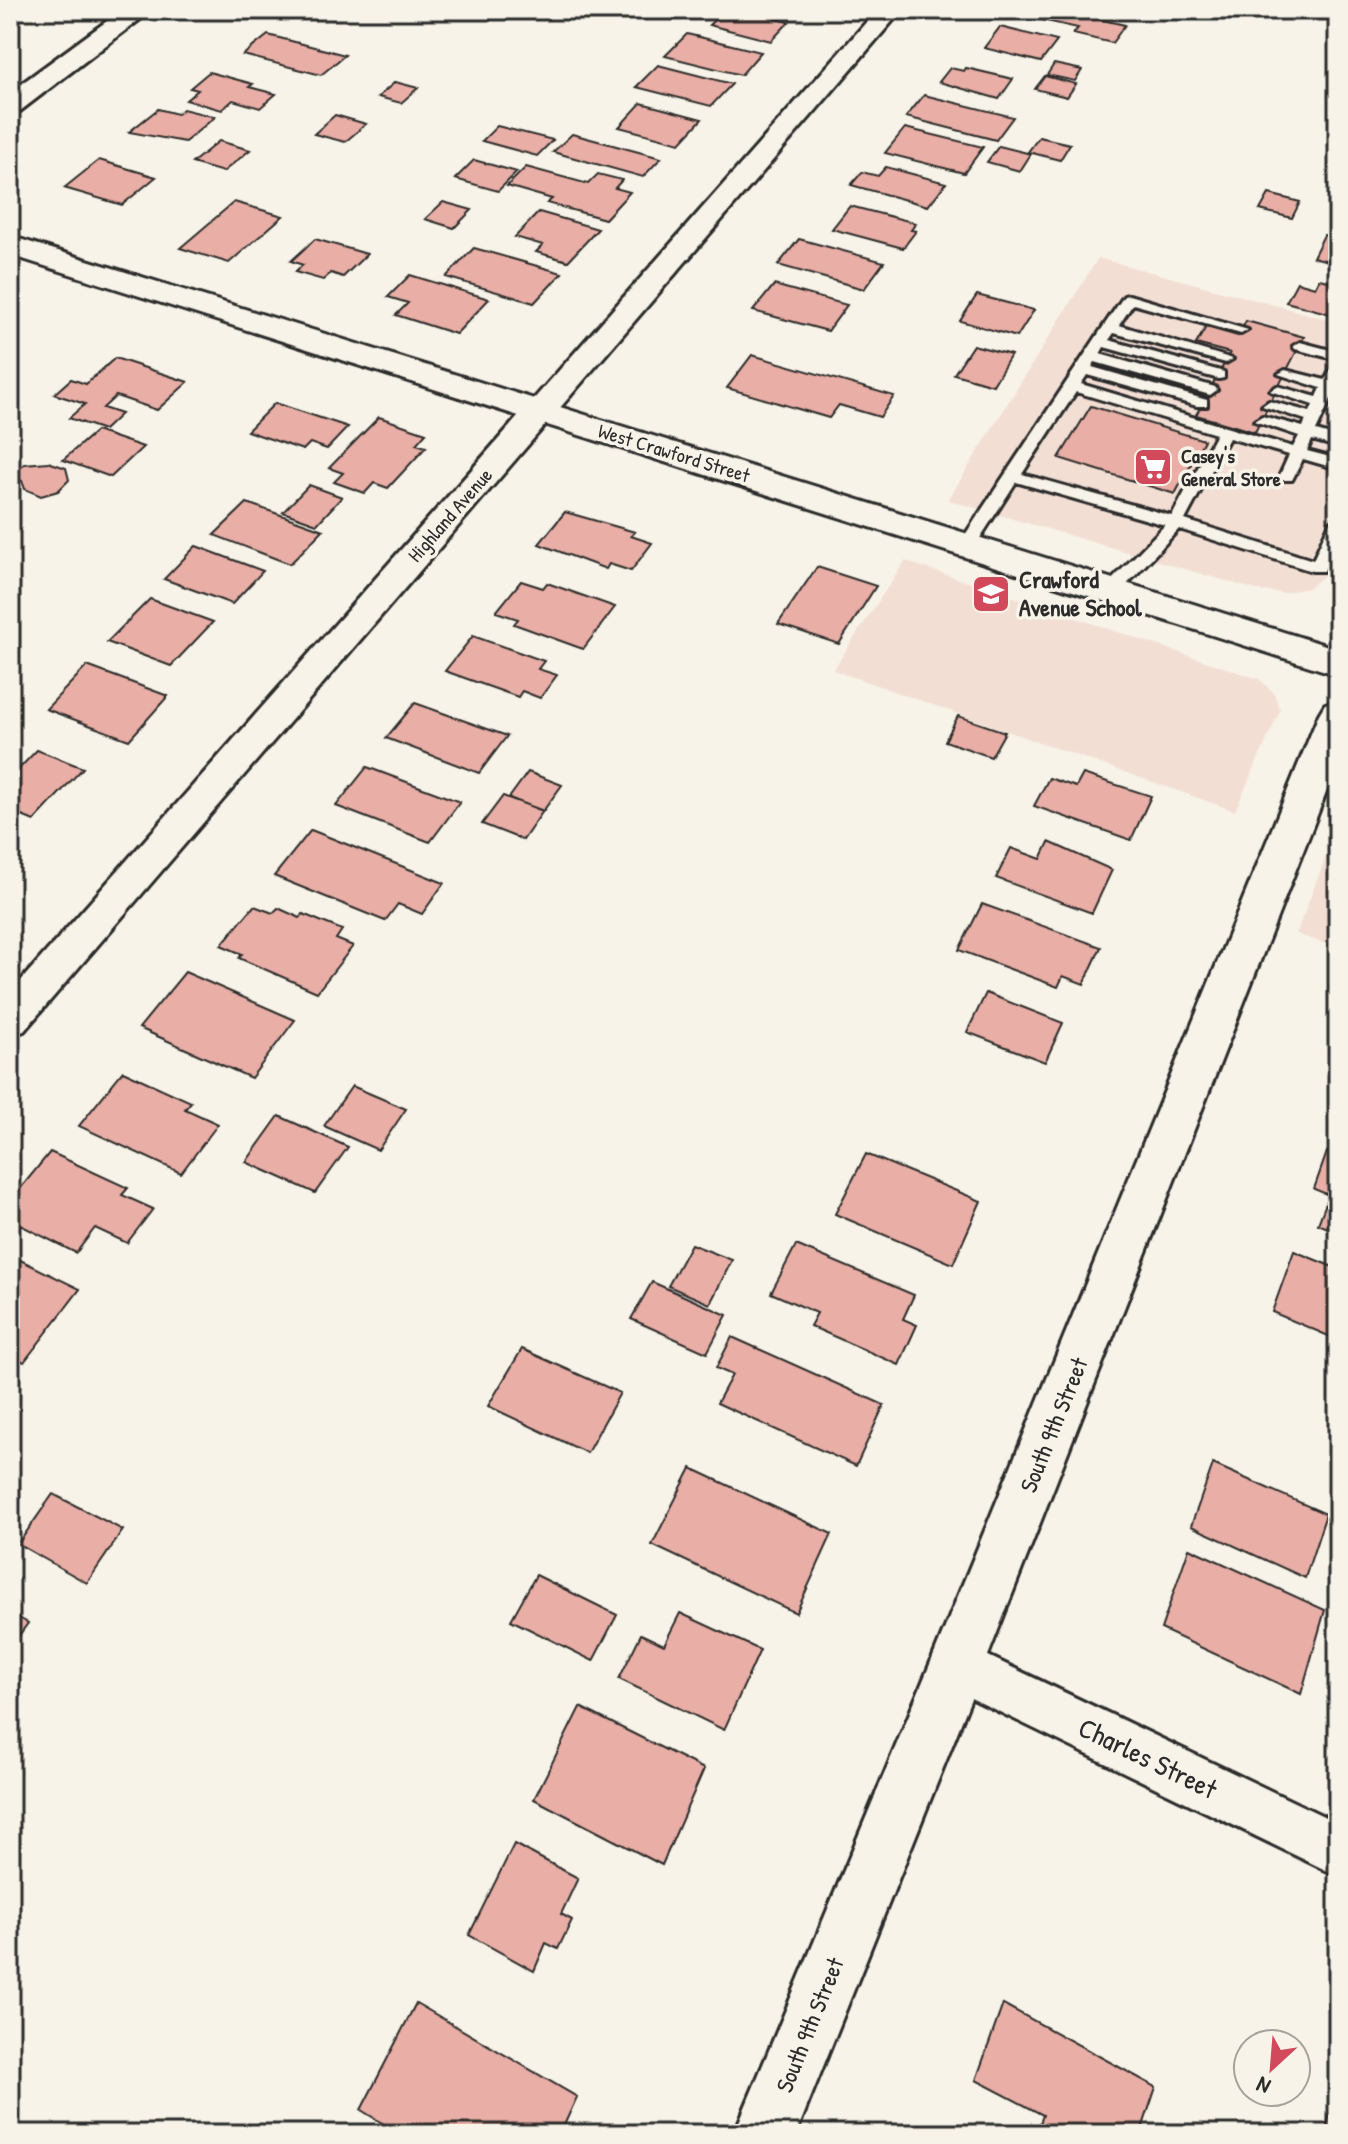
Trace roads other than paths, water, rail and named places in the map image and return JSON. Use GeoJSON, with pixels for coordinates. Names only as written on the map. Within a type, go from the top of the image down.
{"type":"FeatureCollection","features":[{"type":"Feature","properties":{"kind":"main road"},"geometry":{"type":"LineString","coordinates":[[10,105],[139,10]]}},
{"type":"Feature","properties":{"kind":"main road","name":"West Crawford Street"},"geometry":{"type":"LineString","coordinates":[[10,245],[1338,662]]}},
{"type":"Feature","properties":{"kind":"main road","name":"South 9th Street"},"geometry":{"type":"LineString","coordinates":[[765,2134],[957,1666],[1338,714]]}},
{"type":"Feature","properties":{"kind":"street","name":"Highland Avenue"},"geometry":{"type":"LineString","coordinates":[[10,1020],[890,10]]}},
{"type":"Feature","properties":{"kind":"street","name":"Charles Street"},"geometry":{"type":"LineString","coordinates":[[957,1666],[1338,1850]]}},
{"type":"Feature","properties":{"kind":"lane"},"geometry":{"type":"LineString","coordinates":[[967,545],[1129,299],[1241,330]]}},
{"type":"Feature","properties":{"kind":"lane"},"geometry":{"type":"LineString","coordinates":[[1110,327],[1226,359]]}},
{"type":"Feature","properties":{"kind":"lane"},"geometry":{"type":"LineString","coordinates":[[1101,342],[1219,375]]}},
{"type":"Feature","properties":{"kind":"lane"},"geometry":{"type":"LineString","coordinates":[[1300,346],[1338,356]]}},
{"type":"Feature","properties":{"kind":"lane"},"geometry":{"type":"LineString","coordinates":[[1083,369],[1206,396],[1092,356]]}},
{"type":"Feature","properties":{"kind":"lane"},"geometry":{"type":"LineString","coordinates":[[1287,477],[1338,369]]}},
{"type":"Feature","properties":{"kind":"lane"},"geometry":{"type":"LineString","coordinates":[[1285,374],[1330,386]]}},
{"type":"Feature","properties":{"kind":"lane"},"geometry":{"type":"LineString","coordinates":[[1072,386],[1338,464]]}},
{"type":"Feature","properties":{"kind":"lane"},"geometry":{"type":"LineString","coordinates":[[1277,391],[1323,403]]}},
{"type":"Feature","properties":{"kind":"lane"},"geometry":{"type":"LineString","coordinates":[[1269,406],[1315,418]]}},
{"type":"Feature","properties":{"kind":"lane"},"geometry":{"type":"LineString","coordinates":[[1262,421],[1338,442]]}},
{"type":"Feature","properties":{"kind":"lane"},"geometry":{"type":"LineString","coordinates":[[1111,591],[1176,523],[1225,431]]}},
{"type":"Feature","properties":{"kind":"lane"},"geometry":{"type":"LineString","coordinates":[[1013,476],[1176,523],[1257,542],[1318,567],[1338,522]]}},
{"type":"Feature","properties":{"kind":"place","name":"Casey's General Store"},"geometry":{"type":"Point","coordinates":[1153,467]}},
{"type":"Feature","properties":{"kind":"place","name":"Crawford Avenue School"},"geometry":{"type":"Point","coordinates":[991,594]}}]}
